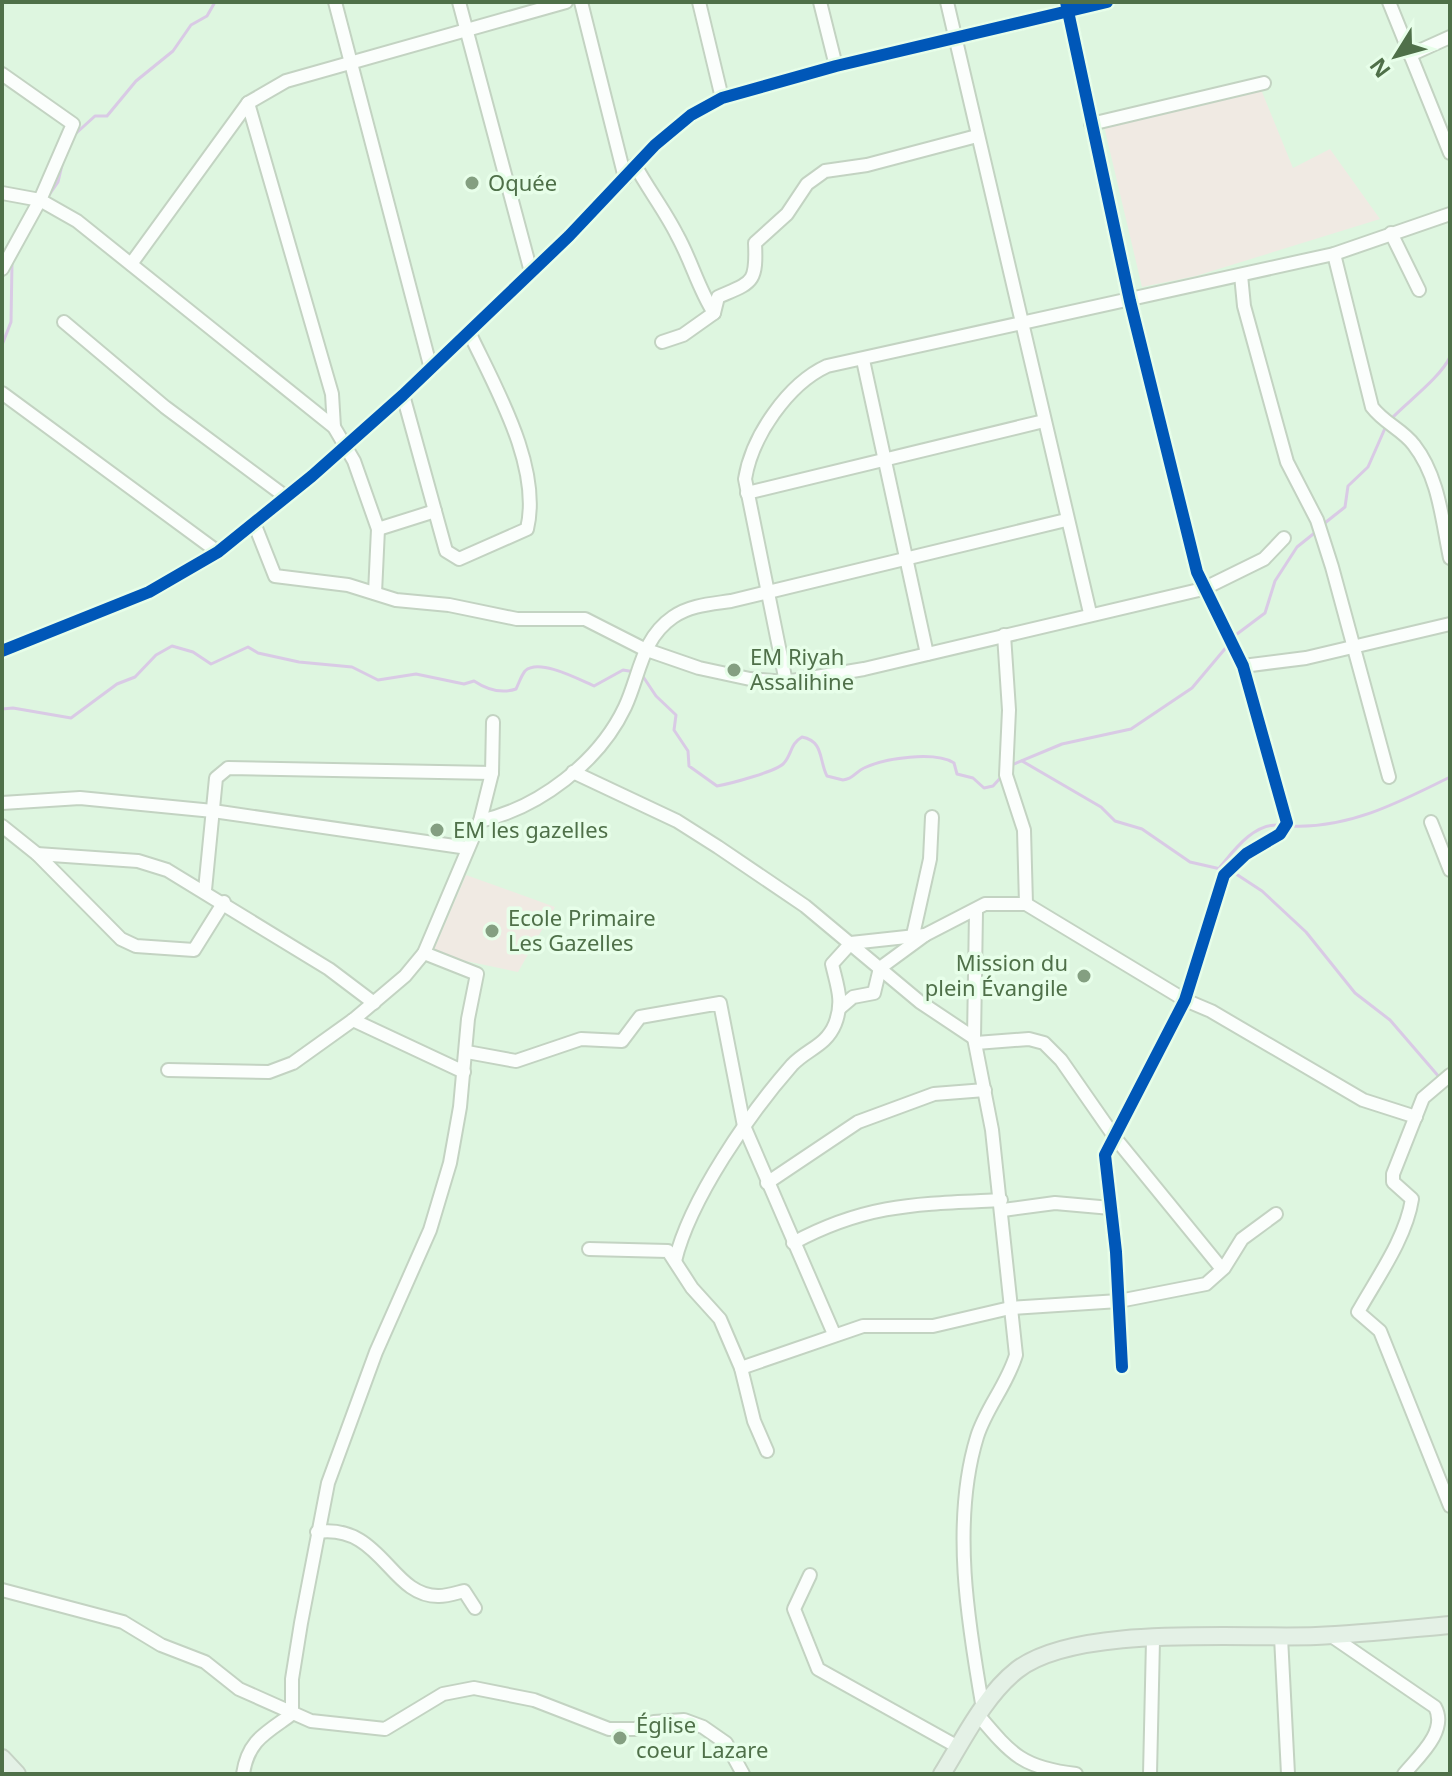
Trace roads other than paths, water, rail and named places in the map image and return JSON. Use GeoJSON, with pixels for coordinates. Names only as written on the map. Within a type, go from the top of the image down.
{"type":"FeatureCollection","features":[{"type":"Feature","properties":{"kind":"main road"},"geometry":{"type":"LineString","coordinates":[[942,1774],[981,1713],[1016,1671],[1043,1656],[1090,1643],[1330,1635],[1450,1625]]}},
{"type":"Feature","properties":{"kind":"main road"},"geometry":{"type":"LineString","coordinates":[[2,1758],[17,1774]]}},
{"type":"Feature","properties":{"kind":"street"},"geometry":{"type":"LineString","coordinates":[[335,2],[431,369]]}},
{"type":"Feature","properties":{"kind":"street"},"geometry":{"type":"LineString","coordinates":[[459,2],[531,272]]}},
{"type":"Feature","properties":{"kind":"street"},"geometry":{"type":"LineString","coordinates":[[131,264],[248,103],[286,81],[352,60],[566,2]]}},
{"type":"Feature","properties":{"kind":"street"},"geometry":{"type":"LineString","coordinates":[[581,2],[625,178]]}},
{"type":"Feature","properties":{"kind":"street"},"geometry":{"type":"LineString","coordinates":[[699,2],[722,98]]}},
{"type":"Feature","properties":{"kind":"street"},"geometry":{"type":"LineString","coordinates":[[820,2],[836,66]]}},
{"type":"Feature","properties":{"kind":"street"},"geometry":{"type":"LineString","coordinates":[[947,2],[1090,613]]}},
{"type":"Feature","properties":{"kind":"street"},"geometry":{"type":"LineString","coordinates":[[2,663],[6,650],[149,592],[218,552],[403,395],[531,272],[635,165],[691,115],[722,98],[836,66],[956,39],[1066,7],[1107,2]]}},
{"type":"Feature","properties":{"kind":"street"},"geometry":{"type":"LineString","coordinates":[[1389,2],[1410,55],[1446,129],[1450,153]]}},
{"type":"Feature","properties":{"kind":"street"},"geometry":{"type":"LineString","coordinates":[[1066,7],[1130,301],[1203,589],[1243,666],[1286,826],[1227,871],[1185,1000],[1116,1139],[1105,1155],[1122,1367]]}},
{"type":"Feature","properties":{"kind":"street"},"geometry":{"type":"LineString","coordinates":[[1410,55],[1450,37]]}},
{"type":"Feature","properties":{"kind":"street"},"geometry":{"type":"LineString","coordinates":[[2,74],[73,124],[44,202],[2,269]]}},
{"type":"Feature","properties":{"kind":"street"},"geometry":{"type":"LineString","coordinates":[[1091,124],[1264,83]]}},
{"type":"Feature","properties":{"kind":"street"},"geometry":{"type":"LineString","coordinates":[[248,103],[332,394],[334,427]]}},
{"type":"Feature","properties":{"kind":"street"},"geometry":{"type":"LineString","coordinates":[[662,342],[683,335],[714,313],[718,297],[733,294],[739,286],[751,283],[756,274],[755,243],[787,214],[807,184],[825,171],[867,165],[977,136]]}},
{"type":"Feature","properties":{"kind":"street"},"geometry":{"type":"LineString","coordinates":[[635,165],[676,232],[692,264],[696,284],[714,313]]}},
{"type":"Feature","properties":{"kind":"street"},"geometry":{"type":"LineString","coordinates":[[2,193],[44,202],[131,264],[334,427],[378,529],[375,593]]}},
{"type":"Feature","properties":{"kind":"street"},"geometry":{"type":"LineString","coordinates":[[786,682],[770,591],[747,493],[748,460],[764,430],[791,394],[812,373],[827,366],[1334,254],[1450,214]]}},
{"type":"Feature","properties":{"kind":"street"},"geometry":{"type":"LineString","coordinates":[[1391,233],[1419,290]]}},
{"type":"Feature","properties":{"kind":"street"},"geometry":{"type":"LineString","coordinates":[[1334,254],[1372,407],[1386,423],[1412,442],[1424,460],[1445,509],[1450,558]]}},
{"type":"Feature","properties":{"kind":"street"},"geometry":{"type":"LineString","coordinates":[[1241,275],[1244,306],[1287,462],[1317,520],[1389,777]]}},
{"type":"Feature","properties":{"kind":"street"},"geometry":{"type":"LineString","coordinates":[[64,322],[165,407],[286,497]]}},
{"type":"Feature","properties":{"kind":"street"},"geometry":{"type":"LineString","coordinates":[[403,395],[446,551],[459,559],[522,534],[529,522],[523,457],[515,428],[469,332]]}},
{"type":"Feature","properties":{"kind":"street"},"geometry":{"type":"LineString","coordinates":[[863,360],[927,654]]}},
{"type":"Feature","properties":{"kind":"street"},"geometry":{"type":"LineString","coordinates":[[2,393],[218,552]]}},
{"type":"Feature","properties":{"kind":"street"},"geometry":{"type":"LineString","coordinates":[[747,493],[1044,421]]}},
{"type":"Feature","properties":{"kind":"street"},"geometry":{"type":"LineString","coordinates":[[378,529],[435,511]]}},
{"type":"Feature","properties":{"kind":"street"},"geometry":{"type":"LineString","coordinates":[[480,821],[509,815],[593,756],[625,709],[644,649],[671,618],[691,607],[1066,520]]}},
{"type":"Feature","properties":{"kind":"street"},"geometry":{"type":"LineString","coordinates":[[254,523],[275,576],[348,585],[396,600],[449,605],[517,619],[585,619],[644,649],[699,668],[750,679],[786,682],[927,654],[1090,613],[1203,589],[1264,559],[1284,538]]}},
{"type":"Feature","properties":{"kind":"street"},"geometry":{"type":"LineString","coordinates":[[1243,666],[1306,658],[1450,624]]}},
{"type":"Feature","properties":{"kind":"street"},"geometry":{"type":"LineString","coordinates":[[1004,635],[1009,710],[1006,771],[1024,830],[1026,904]]}},
{"type":"Feature","properties":{"kind":"street"},"geometry":{"type":"LineString","coordinates":[[168,1070],[269,1072],[293,1063],[374,1003],[424,953],[480,821],[492,773],[493,722]]}},
{"type":"Feature","properties":{"kind":"street"},"geometry":{"type":"LineString","coordinates":[[205,890],[216,778],[228,768],[492,773]]}},
{"type":"Feature","properties":{"kind":"street"},"geometry":{"type":"LineString","coordinates":[[573,772],[677,821],[805,906],[920,1002],[975,1040],[1029,1039],[1044,1043],[1061,1060],[1116,1139],[1222,1269]]}},
{"type":"Feature","properties":{"kind":"street"},"geometry":{"type":"LineString","coordinates":[[2,803],[80,798],[213,811],[468,848]]}},
{"type":"Feature","properties":{"kind":"street"},"geometry":{"type":"LineString","coordinates":[[840,1008],[853,997],[874,993],[880,968],[919,935],[930,859],[932,817]]}},
{"type":"Feature","properties":{"kind":"street"},"geometry":{"type":"LineString","coordinates":[[1431,822],[1450,870]]}},
{"type":"Feature","properties":{"kind":"street"},"geometry":{"type":"LineString","coordinates":[[2,826],[37,854],[110,931],[136,946],[194,950],[224,902]]}},
{"type":"Feature","properties":{"kind":"street"},"geometry":{"type":"LineString","coordinates":[[37,854],[138,861],[167,870],[205,890],[329,969],[374,1003]]}},
{"type":"Feature","properties":{"kind":"street"},"geometry":{"type":"LineString","coordinates":[[675,1261],[687,1222],[744,1126],[794,1062],[827,1041],[840,1008],[840,985],[832,964],[851,943],[919,935],[976,912],[985,904],[1026,904],[1185,1000],[1211,1011],[1363,1100],[1416,1117]]}},
{"type":"Feature","properties":{"kind":"street"},"geometry":{"type":"LineString","coordinates":[[976,912],[975,1040],[1002,1205],[1016,1355],[1009,1380],[978,1434],[967,1478],[968,1586],[981,1713],[1014,1757],[1034,1768],[1076,1774]]}},
{"type":"Feature","properties":{"kind":"street"},"geometry":{"type":"LineString","coordinates":[[292,1714],[292,1679],[328,1483],[351,1415],[430,1230],[450,1163],[467,1052],[468,1019],[477,974],[424,953]]}},
{"type":"Feature","properties":{"kind":"street"},"geometry":{"type":"LineString","coordinates":[[467,1052],[516,1061],[581,1039],[622,1041],[640,1017],[720,1003],[744,1126],[834,1334]]}},
{"type":"Feature","properties":{"kind":"street"},"geometry":{"type":"LineString","coordinates":[[353,1020],[464,1072]]}},
{"type":"Feature","properties":{"kind":"street"},"geometry":{"type":"LineString","coordinates":[[1445,1078],[1423,1098],[1393,1174],[1395,1186],[1412,1199],[1411,1207],[1358,1314],[1380,1331],[1415,1425],[1450,1506]]}},
{"type":"Feature","properties":{"kind":"street"},"geometry":{"type":"LineString","coordinates":[[767,1183],[858,1122],[934,1094],[985,1090]]}},
{"type":"Feature","properties":{"kind":"street"},"geometry":{"type":"LineString","coordinates":[[793,1243],[828,1224],[904,1204],[1055,1203],[1111,1208]]}},
{"type":"Feature","properties":{"kind":"street"},"geometry":{"type":"LineString","coordinates":[[741,1368],[863,1326],[933,1326],[1010,1308],[1119,1301],[1206,1284],[1222,1269],[1242,1239],[1276,1214]]}},
{"type":"Feature","properties":{"kind":"street"},"geometry":{"type":"LineString","coordinates":[[589,1249],[668,1251],[692,1288],[720,1319],[741,1368],[754,1421],[767,1451]]}},
{"type":"Feature","properties":{"kind":"street"},"geometry":{"type":"LineString","coordinates":[[317,1532],[332,1530],[350,1536],[376,1549],[394,1575],[420,1591],[437,1597],[464,1591],[475,1608]]}},
{"type":"Feature","properties":{"kind":"street"},"geometry":{"type":"LineString","coordinates":[[810,1575],[794,1609],[818,1669],[958,1747]]}},
{"type":"Feature","properties":{"kind":"street"},"geometry":{"type":"LineString","coordinates":[[2,1590],[123,1622],[161,1645],[205,1662],[239,1689],[311,1721],[385,1729],[443,1694],[474,1688],[534,1700],[609,1729],[635,1729],[654,1722],[684,1720],[726,1743],[743,1774]]}},
{"type":"Feature","properties":{"kind":"street"},"geometry":{"type":"LineString","coordinates":[[1330,1635],[1435,1707],[1439,1715],[1438,1726],[1404,1774]]}},
{"type":"Feature","properties":{"kind":"street"},"geometry":{"type":"LineString","coordinates":[[1281,1637],[1288,1774]]}},
{"type":"Feature","properties":{"kind":"street"},"geometry":{"type":"LineString","coordinates":[[1150,1774],[1153,1640]]}},
{"type":"Feature","properties":{"kind":"street"},"geometry":{"type":"LineString","coordinates":[[243,1774],[246,1754],[253,1744],[292,1714]]}},
{"type":"Feature","properties":{"kind":"waterway"},"geometry":{"type":"LineString","coordinates":[[73,136],[95,116],[107,116],[136,81],[173,51],[191,25],[207,16],[215,2]]}},
{"type":"Feature","properties":{"kind":"waterway"},"geometry":{"type":"LineString","coordinates":[[47,198],[58,182],[62,165]]}},
{"type":"Feature","properties":{"kind":"waterway"},"geometry":{"type":"LineString","coordinates":[[2,345],[11,322],[12,263]]}},
{"type":"Feature","properties":{"kind":"waterway"},"geometry":{"type":"LineString","coordinates":[[1390,420],[1431,381],[1450,357]]}},
{"type":"Feature","properties":{"kind":"waterway"},"geometry":{"type":"LineString","coordinates":[[1321,526],[1345,507],[1348,486],[1368,467],[1386,426]]}},
{"type":"Feature","properties":{"kind":"waterway"},"geometry":{"type":"LineString","coordinates":[[1233,637],[1265,613],[1275,581],[1297,547],[1317,531]]}},
{"type":"Feature","properties":{"kind":"waterway"},"geometry":{"type":"LineString","coordinates":[[1009,766],[1062,744],[1131,729],[1192,688],[1229,644]]}},
{"type":"Feature","properties":{"kind":"waterway"},"geometry":{"type":"LineString","coordinates":[[2,709],[13,708],[71,718],[117,684],[135,677],[156,655],[172,646],[193,652],[211,664],[248,647],[258,653],[299,662],[352,667],[378,680],[416,674],[464,684],[474,681],[499,691],[516,689],[525,671],[531,668],[549,668],[594,686],[623,670],[635,672]]}},
{"type":"Feature","properties":{"kind":"waterway"},"geometry":{"type":"LineString","coordinates":[[642,675],[656,696],[676,715],[674,730],[688,751],[689,766],[717,786],[780,766],[802,737],[817,747],[827,776],[843,780],[873,764],[923,757],[946,759],[954,763],[957,774],[973,778],[984,788],[993,786],[1003,775]]}},
{"type":"Feature","properties":{"kind":"waterway"},"geometry":{"type":"LineString","coordinates":[[1022,761],[1101,807],[1115,821],[1142,829],[1190,862],[1225,870]]}},
{"type":"Feature","properties":{"kind":"waterway"},"geometry":{"type":"LineString","coordinates":[[1291,826],[1333,823],[1373,812],[1450,777]]}},
{"type":"Feature","properties":{"kind":"waterway"},"geometry":{"type":"LineString","coordinates":[[1220,867],[1254,833],[1271,825],[1280,825]]}},
{"type":"Feature","properties":{"kind":"waterway"},"geometry":{"type":"LineString","coordinates":[[1233,872],[1262,891],[1306,932],[1355,993],[1390,1020],[1440,1078]]}},
{"type":"Feature","properties":{"kind":"place","name":"Oquée"},"geometry":{"type":"Point","coordinates":[472,183]}},
{"type":"Feature","properties":{"kind":"place","name":"EM Riyah Assalihine"},"geometry":{"type":"Point","coordinates":[734,670]}},
{"type":"Feature","properties":{"kind":"place","name":"EM les gazelles"},"geometry":{"type":"Point","coordinates":[437,830]}},
{"type":"Feature","properties":{"kind":"place","name":"Ecole Primaire Les Gazelles"},"geometry":{"type":"Point","coordinates":[492,931]}},
{"type":"Feature","properties":{"kind":"place","name":"Mission du plein Évangile"},"geometry":{"type":"Point","coordinates":[1084,976]}},
{"type":"Feature","properties":{"kind":"place","name":"Église coeur Lazare"},"geometry":{"type":"Point","coordinates":[620,1738]}}]}
